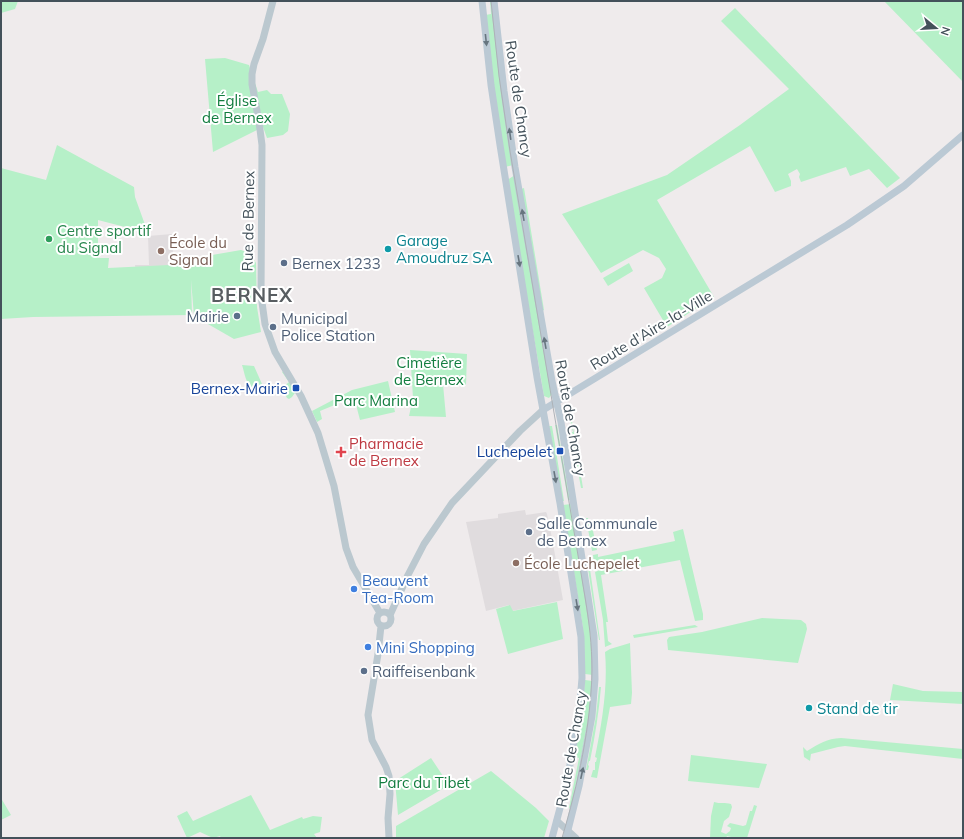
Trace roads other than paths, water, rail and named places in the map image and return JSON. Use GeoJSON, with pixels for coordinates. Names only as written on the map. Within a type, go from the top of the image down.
{"type":"FeatureCollection","features":[{"type":"Feature","properties":{"kind":"main road","name":"Route de Chancy"},"geometry":{"type":"LineString","coordinates":[[482,1],[499,139],[530,338],[576,598],[582,651],[582,678],[579,714],[572,758],[552,838]]}},
{"type":"Feature","properties":{"kind":"main road","name":"Route de Chancy"},"geometry":{"type":"LineString","coordinates":[[494,1],[502,78],[513,154],[560,422],[590,605],[595,650],[595,689],[590,729],[579,786],[567,835]]}},
{"type":"Feature","properties":{"kind":"main road","name":"Route d'Aire-la-Ville"},"geometry":{"type":"LineString","coordinates":[[543,410],[847,226],[904,186],[963,136]]}},
{"type":"Feature","properties":{"kind":"street","name":"Rue de Bernex"},"geometry":{"type":"LineString","coordinates":[[273,1],[264,35],[254,64],[252,78],[262,145],[260,282],[262,310],[272,345],[301,396],[318,433],[330,473],[344,542],[349,558],[380,613]]}},
{"type":"Feature","properties":{"kind":"street","name":"Route d'Aire-la-Ville"},"geometry":{"type":"LineString","coordinates":[[390,615],[424,544],[452,503],[543,410]]}},
{"type":"Feature","properties":{"kind":"street"},"geometry":{"type":"LineString","coordinates":[[381,626],[389,624],[391,620],[390,615],[384,612],[378,615],[377,620],[381,626],[368,715],[372,740],[389,776],[389,838]]}},
{"type":"Feature","properties":{"kind":"street"},"geometry":{"type":"LineString","coordinates":[[557,821],[567,835],[576,838]]}},
{"type":"Feature","properties":{"kind":"tram line"},"geometry":{"type":"LineString","coordinates":[[491,1],[499,76],[510,151],[585,597],[591,642],[591,691],[583,755],[562,838]]}},
{"type":"Feature","properties":{"kind":"place","name":"Centre sportif du Signal"},"geometry":{"type":"Point","coordinates":[49,239]}},
{"type":"Feature","properties":{"kind":"place","name":"Garage Amoudruz SA"},"geometry":{"type":"Point","coordinates":[388,249]}},
{"type":"Feature","properties":{"kind":"place","name":"École du Signal"},"geometry":{"type":"Point","coordinates":[161,251]}},
{"type":"Feature","properties":{"kind":"place","name":"Bernex 1233"},"geometry":{"type":"Point","coordinates":[284,263]}},
{"type":"Feature","properties":{"kind":"place","name":"Mairie"},"geometry":{"type":"Point","coordinates":[237,316]}},
{"type":"Feature","properties":{"kind":"place","name":"Municipal Police Station"},"geometry":{"type":"Point","coordinates":[273,327]}},
{"type":"Feature","properties":{"kind":"place","name":"Bernex-Mairie"},"geometry":{"type":"Point","coordinates":[296,388]}},
{"type":"Feature","properties":{"kind":"place","name":"Luchepelet"},"geometry":{"type":"Point","coordinates":[560,451]}},
{"type":"Feature","properties":{"kind":"place","name":"Pharmacie de Bernex"},"geometry":{"type":"Point","coordinates":[341,452]}},
{"type":"Feature","properties":{"kind":"place","name":"Salle Communale de Bernex"},"geometry":{"type":"Point","coordinates":[529,532]}},
{"type":"Feature","properties":{"kind":"place","name":"École Luchepelet"},"geometry":{"type":"Point","coordinates":[516,563]}},
{"type":"Feature","properties":{"kind":"place","name":"Beauvent Tea-Room"},"geometry":{"type":"Point","coordinates":[354,589]}},
{"type":"Feature","properties":{"kind":"place","name":"Mini Shopping"},"geometry":{"type":"Point","coordinates":[368,647]}},
{"type":"Feature","properties":{"kind":"place","name":"Raiffeisenbank"},"geometry":{"type":"Point","coordinates":[364,671]}},
{"type":"Feature","properties":{"kind":"place","name":"Stand de tir"},"geometry":{"type":"Point","coordinates":[809,708]}},
{"type":"Feature","properties":{"kind":"district","name":"BERNEX"},"geometry":{"type":"Point","coordinates":[252,295]}},
{"type":"Feature","properties":{"kind":"park label","name":"Église de Bernex"},"geometry":{"type":"Point","coordinates":[237,108]}},
{"type":"Feature","properties":{"kind":"park label","name":"Cimetière de Bernex"},"geometry":{"type":"Point","coordinates":[429,370]}},
{"type":"Feature","properties":{"kind":"park label","name":"Parc Marina"},"geometry":{"type":"Point","coordinates":[376,400]}},
{"type":"Feature","properties":{"kind":"park label","name":"Parc du Tibet"},"geometry":{"type":"Point","coordinates":[424,782]}}]}
